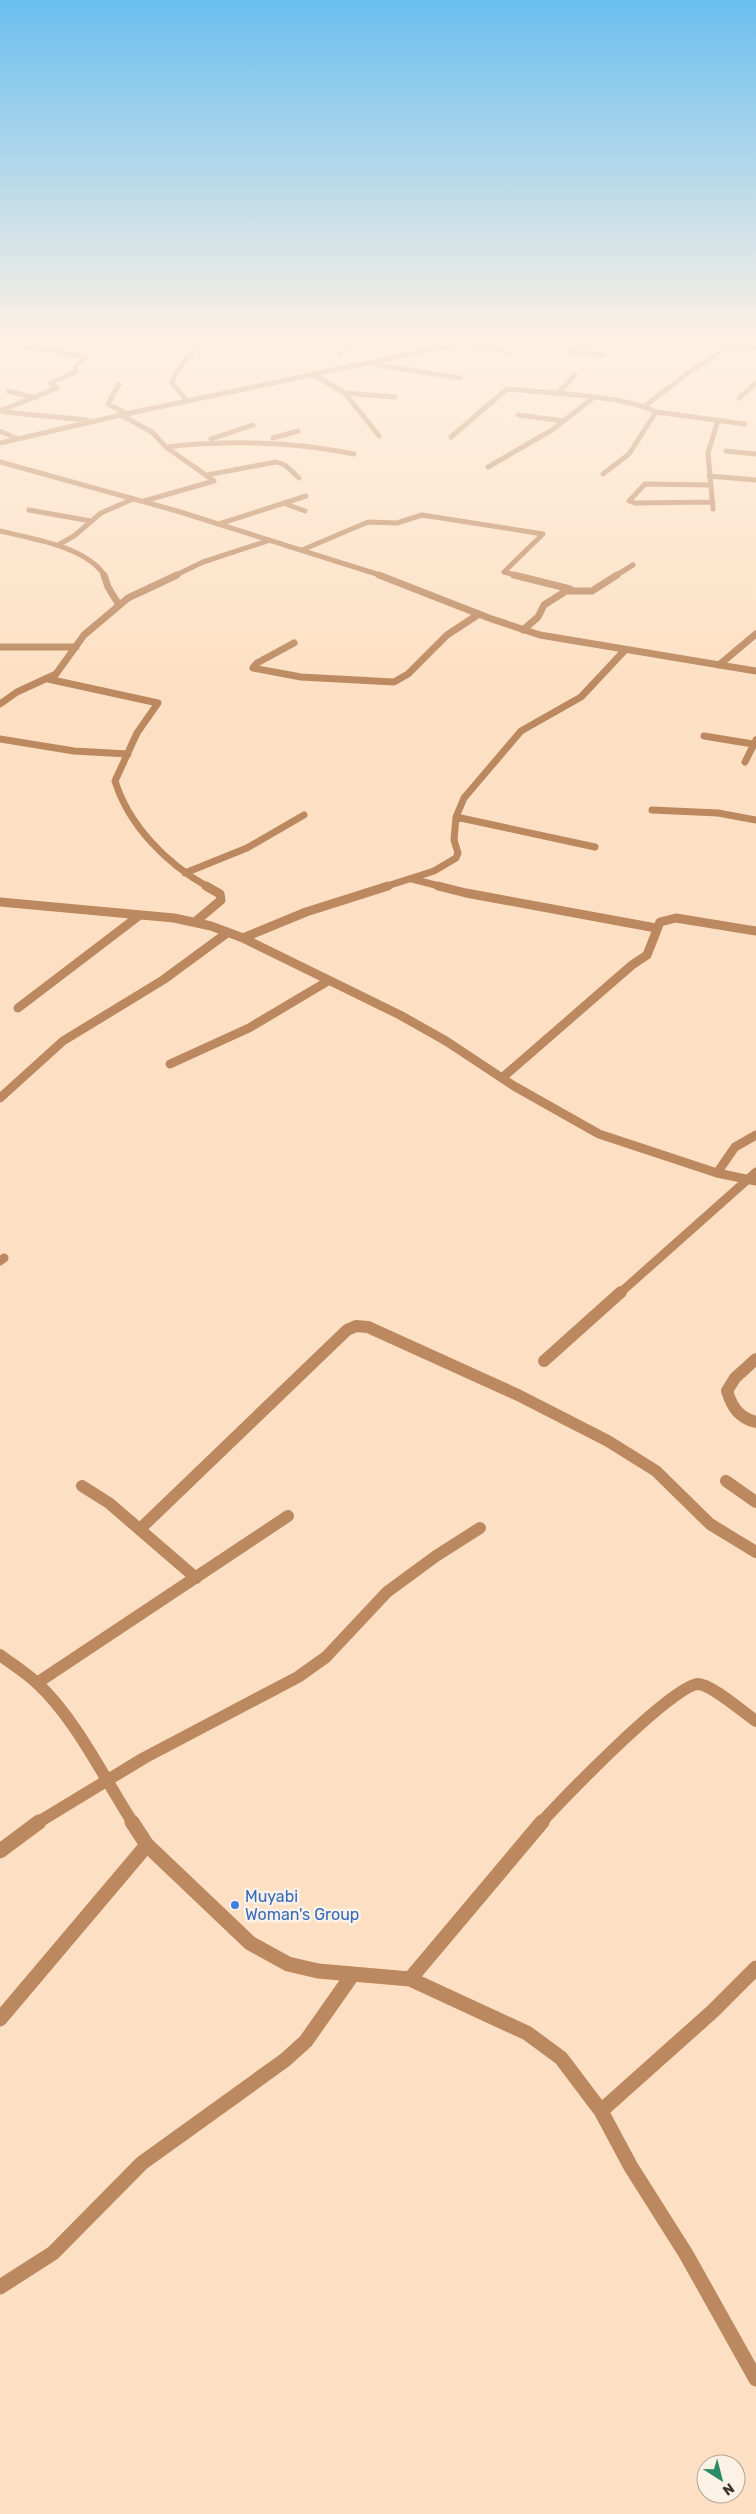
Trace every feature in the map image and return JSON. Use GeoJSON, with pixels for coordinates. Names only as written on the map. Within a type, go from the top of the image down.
{"type":"FeatureCollection","features":[{"type":"Feature","properties":{"kind":"street"},"geometry":{"type":"LineString","coordinates":[[143,501],[214,481],[177,454]]}},
{"type":"Feature","properties":{"kind":"street"},"geometry":{"type":"LineString","coordinates":[[488,467],[509,454]]}},
{"type":"Feature","properties":{"kind":"street"},"geometry":{"type":"LineString","coordinates":[[603,474],[629,454]]}},
{"type":"Feature","properties":{"kind":"street"},"geometry":{"type":"LineString","coordinates":[[710,454],[709,476],[713,510]]}},
{"type":"Feature","properties":{"kind":"street"},"geometry":{"type":"LineString","coordinates":[[0,462],[143,501],[402,582],[523,630],[625,650],[756,671]]}},
{"type":"Feature","properties":{"kind":"street"},"geometry":{"type":"LineString","coordinates":[[207,475],[276,462],[286,465],[299,478]]}},
{"type":"Feature","properties":{"kind":"street"},"geometry":{"type":"LineString","coordinates":[[709,476],[756,480]]}},
{"type":"Feature","properties":{"kind":"street"},"geometry":{"type":"LineString","coordinates":[[711,485],[645,484],[629,501],[635,503],[713,502]]}},
{"type":"Feature","properties":{"kind":"street"},"geometry":{"type":"LineString","coordinates":[[219,524],[306,496]]}},
{"type":"Feature","properties":{"kind":"street"},"geometry":{"type":"LineString","coordinates":[[58,545],[74,536],[101,513],[133,499]]}},
{"type":"Feature","properties":{"kind":"street"},"geometry":{"type":"LineString","coordinates":[[284,503],[305,512]]}},
{"type":"Feature","properties":{"kind":"street"},"geometry":{"type":"LineString","coordinates":[[29,510],[91,521]]}},
{"type":"Feature","properties":{"kind":"street"},"geometry":{"type":"LineString","coordinates":[[302,550],[368,522],[397,523],[423,515],[543,534],[504,572],[570,589],[585,592],[602,585],[633,565]]}},
{"type":"Feature","properties":{"kind":"street"},"geometry":{"type":"LineString","coordinates":[[0,532],[58,545],[97,566],[104,574],[108,587],[119,605]]}},
{"type":"Feature","properties":{"kind":"street"},"geometry":{"type":"LineString","coordinates":[[0,704],[16,692],[56,674],[84,635],[119,605],[166,578],[203,562],[242,551],[267,541]]}},
{"type":"Feature","properties":{"kind":"street"},"geometry":{"type":"LineString","coordinates":[[523,630],[538,617],[544,605],[570,589]]}},
{"type":"Feature","properties":{"kind":"street"},"geometry":{"type":"LineString","coordinates":[[294,643],[257,663],[253,668],[301,677],[394,682],[408,674],[447,635],[479,614]]}},
{"type":"Feature","properties":{"kind":"street"},"geometry":{"type":"LineString","coordinates":[[719,665],[756,634]]}},
{"type":"Feature","properties":{"kind":"street"},"geometry":{"type":"LineString","coordinates":[[0,647],[76,648]]}},
{"type":"Feature","properties":{"kind":"street"},"geometry":{"type":"LineString","coordinates":[[244,938],[306,912],[434,871],[456,858],[458,852],[454,840],[456,817],[464,798],[521,731],[581,697],[602,677],[625,650]]}},
{"type":"Feature","properties":{"kind":"street"},"geometry":{"type":"LineString","coordinates":[[48,679],[158,703],[137,733],[115,781],[120,798],[134,820],[159,848],[185,872],[220,894],[221,900],[196,922]]}},
{"type":"Feature","properties":{"kind":"street"},"geometry":{"type":"LineString","coordinates":[[704,736],[755,741],[745,762]]}},
{"type":"Feature","properties":{"kind":"street"},"geometry":{"type":"LineString","coordinates":[[0,739],[74,751],[128,754]]}},
{"type":"Feature","properties":{"kind":"street"},"geometry":{"type":"LineString","coordinates":[[652,810],[718,813],[756,820]]}},
{"type":"Feature","properties":{"kind":"street"},"geometry":{"type":"LineString","coordinates":[[185,872],[247,848],[304,815]]}},
{"type":"Feature","properties":{"kind":"street"},"geometry":{"type":"LineString","coordinates":[[456,817],[595,847]]}},
{"type":"Feature","properties":{"kind":"street"},"geometry":{"type":"LineString","coordinates":[[411,879],[466,893],[656,928]]}},
{"type":"Feature","properties":{"kind":"street"},"geometry":{"type":"LineString","coordinates":[[0,902],[196,922],[244,938],[408,1020],[446,1041],[502,1078],[599,1134],[717,1173],[753,1177]]}},
{"type":"Feature","properties":{"kind":"street"},"geometry":{"type":"LineString","coordinates":[[18,1008],[140,915]]}},
{"type":"Feature","properties":{"kind":"street"},"geometry":{"type":"LineString","coordinates":[[502,1078],[632,965],[647,955],[656,928],[660,922],[676,918],[756,931]]}},
{"type":"Feature","properties":{"kind":"street"},"geometry":{"type":"LineString","coordinates":[[0,1098],[63,1041],[163,980],[227,933]]}},
{"type":"Feature","properties":{"kind":"street"},"geometry":{"type":"LineString","coordinates":[[170,1064],[249,1028],[328,981]]}},
{"type":"Feature","properties":{"kind":"street"},"geometry":{"type":"LineString","coordinates":[[717,1173],[735,1147],[756,1135]]}},
{"type":"Feature","properties":{"kind":"street"},"geometry":{"type":"LineString","coordinates":[[544,1361],[753,1177]]}},
{"type":"Feature","properties":{"kind":"street"},"geometry":{"type":"LineString","coordinates":[[140,1529],[347,1330],[356,1326],[368,1327],[518,1395],[608,1441],[656,1471],[710,1524],[756,1552]]}},
{"type":"Feature","properties":{"kind":"street"},"geometry":{"type":"LineString","coordinates":[[756,1359],[735,1378],[727,1391],[730,1404],[737,1414],[756,1422]]}},
{"type":"Feature","properties":{"kind":"street"},"geometry":{"type":"LineString","coordinates":[[726,1481],[756,1502]]}},
{"type":"Feature","properties":{"kind":"street"},"geometry":{"type":"LineString","coordinates":[[82,1486],[109,1503],[196,1578]]}},
{"type":"Feature","properties":{"kind":"street"},"geometry":{"type":"LineString","coordinates":[[37,1683],[288,1516]]}},
{"type":"Feature","properties":{"kind":"street"},"geometry":{"type":"LineString","coordinates":[[0,1851],[23,1833],[104,1779],[298,1677],[326,1657],[387,1592],[436,1556],[480,1528]]}},
{"type":"Feature","properties":{"kind":"street"},"geometry":{"type":"LineString","coordinates":[[0,1655],[37,1683],[80,1737],[104,1779],[147,1845],[250,1943],[288,1964],[318,1971],[410,1979],[527,2033],[561,2058],[602,2110],[631,2167],[686,2254],[756,2379]]}},
{"type":"Feature","properties":{"kind":"street"},"geometry":{"type":"LineString","coordinates":[[410,1979],[549,1812],[602,1757],[666,1704],[699,1684],[708,1687],[756,1721]]}},
{"type":"Feature","properties":{"kind":"street"},"geometry":{"type":"LineString","coordinates":[[0,2019],[147,1845]]}},
{"type":"Feature","properties":{"kind":"street"},"geometry":{"type":"LineString","coordinates":[[602,2110],[713,2011],[756,1968]]}},
{"type":"Feature","properties":{"kind":"street"},"geometry":{"type":"LineString","coordinates":[[0,2287],[52,2253],[142,2163],[285,2060],[306,2041],[354,1974]]}},
{"type":"Feature","properties":{"kind":"place","name":"Muyabi Woman's Group"},"geometry":{"type":"Point","coordinates":[235,1905]}}]}
